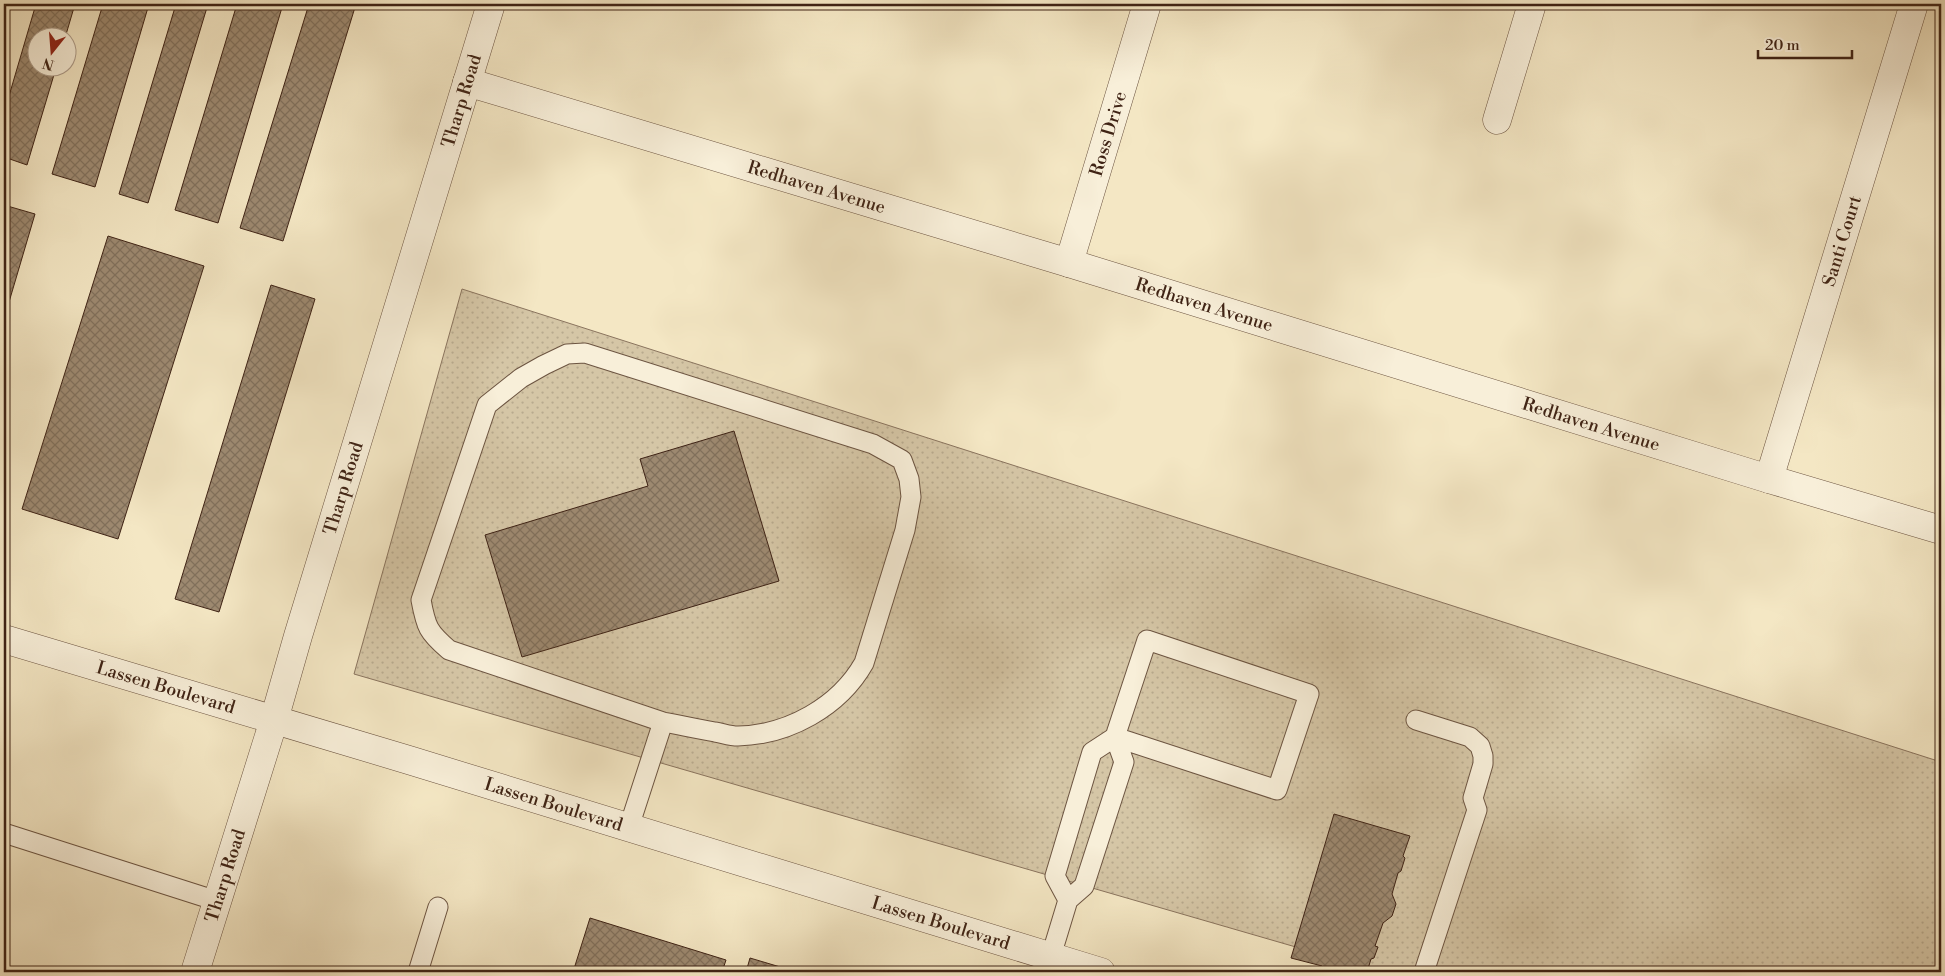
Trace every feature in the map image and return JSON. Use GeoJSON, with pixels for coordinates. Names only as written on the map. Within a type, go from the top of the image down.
{"type":"FeatureCollection","features":[{"type":"Feature","properties":{"kind":"street","name":"Tharp Road"},"geometry":{"type":"LineString","coordinates":[[195,972],[274,720],[491,4]]}},
{"type":"Feature","properties":{"kind":"street","name":"Ross Drive"},"geometry":{"type":"LineString","coordinates":[[1069,263],[1147,4]]}},
{"type":"Feature","properties":{"kind":"street"},"geometry":{"type":"LineString","coordinates":[[1497,120],[1532,4]]}},
{"type":"Feature","properties":{"kind":"street","name":"Santi Court"},"geometry":{"type":"LineString","coordinates":[[1769,479],[1914,4]]}},
{"type":"Feature","properties":{"kind":"street","name":"Redhaven Avenue"},"geometry":{"type":"LineString","coordinates":[[467,82],[1069,263],[1769,479],[1941,530]]}},
{"type":"Feature","properties":{"kind":"street","name":"Lassen Boulevard"},"geometry":{"type":"LineString","coordinates":[[4,639],[629,827],[1051,956],[1093,971]]}},
{"type":"Feature","properties":{"kind":"lane"},"geometry":{"type":"LineString","coordinates":[[585,353],[872,444],[902,460],[909,479],[911,497],[904,530],[864,664],[857,677],[838,697],[814,714],[787,727],[762,733],[736,736],[662,722],[449,650],[434,637],[425,623],[421,600],[487,405],[521,378],[567,354],[585,353]]}},
{"type":"Feature","properties":{"kind":"lane"},"geometry":{"type":"LineString","coordinates":[[1051,956],[1068,900],[1084,886],[1124,762],[1115,737],[1147,640],[1309,694],[1277,790],[1115,737]]}},
{"type":"Feature","properties":{"kind":"lane"},"geometry":{"type":"LineString","coordinates":[[1416,720],[1470,737],[1480,746],[1483,756],[1473,798],[1477,810],[1424,972]]}},
{"type":"Feature","properties":{"kind":"lane"},"geometry":{"type":"LineString","coordinates":[[629,827],[662,722]]}},
{"type":"Feature","properties":{"kind":"lane"},"geometry":{"type":"LineString","coordinates":[[1068,900],[1055,876],[1092,752],[1115,737]]}},
{"type":"Feature","properties":{"kind":"lane"},"geometry":{"type":"LineString","coordinates":[[4,833],[217,901]]}},
{"type":"Feature","properties":{"kind":"lane"},"geometry":{"type":"LineString","coordinates":[[418,972],[438,907]]}},
{"type":"Feature","properties":{"kind":"shaded area"},"geometry":{"type":"Polygon","coordinates":[[[462,289],[1941,762],[1941,972],[1382,972],[354,674],[462,289]]]}},
{"type":"Feature","properties":{"kind":"building"},"geometry":{"type":"Polygon","coordinates":[[[4,4],[8,4],[4,16],[4,4]]]}},
{"type":"Feature","properties":{"kind":"building"},"geometry":{"type":"Polygon","coordinates":[[[36,4],[75,4],[68,28],[29,28],[36,4]]]}},
{"type":"Feature","properties":{"kind":"building"},"geometry":{"type":"Polygon","coordinates":[[[103,4],[149,4],[95,187],[52,174],[103,4]]]}},
{"type":"Feature","properties":{"kind":"building"},"geometry":{"type":"Polygon","coordinates":[[[176,4],[208,4],[148,203],[119,194],[176,4]]]}},
{"type":"Feature","properties":{"kind":"building"},"geometry":{"type":"Polygon","coordinates":[[[237,4],[283,4],[218,223],[175,210],[237,4]]]}},
{"type":"Feature","properties":{"kind":"building"},"geometry":{"type":"Polygon","coordinates":[[[309,4],[356,4],[283,241],[240,228],[309,4]]]}},
{"type":"Feature","properties":{"kind":"building"},"geometry":{"type":"Polygon","coordinates":[[[28,31],[28,78],[53,78],[27,165],[4,157],[4,113],[28,31]]]}},
{"type":"Feature","properties":{"kind":"building"},"geometry":{"type":"Polygon","coordinates":[[[4,205],[35,214],[4,319],[4,205]]]}},
{"type":"Feature","properties":{"kind":"building"},"geometry":{"type":"Polygon","coordinates":[[[108,236],[204,266],[118,539],[22,509],[108,236]]]}},
{"type":"Feature","properties":{"kind":"building"},"geometry":{"type":"Polygon","coordinates":[[[271,285],[315,299],[219,612],[175,599],[271,285]]]}},
{"type":"Feature","properties":{"kind":"building"},"geometry":{"type":"Polygon","coordinates":[[[734,431],[779,581],[522,657],[485,535],[648,486],[640,459],[734,431]]]}},
{"type":"Feature","properties":{"kind":"building"},"geometry":{"type":"Polygon","coordinates":[[[1334,814],[1410,836],[1403,856],[1405,858],[1401,871],[1398,873],[1392,894],[1396,904],[1392,916],[1383,923],[1375,946],[1378,947],[1374,958],[1371,959],[1367,972],[1333,972],[1322,969],[1322,966],[1291,958],[1334,814]]]}},
{"type":"Feature","properties":{"kind":"building"},"geometry":{"type":"Polygon","coordinates":[[[590,918],[726,960],[722,972],[573,972],[590,918]]]}},
{"type":"Feature","properties":{"kind":"building"},"geometry":{"type":"Polygon","coordinates":[[[750,958],[797,972],[746,972],[750,958]]]}}]}
